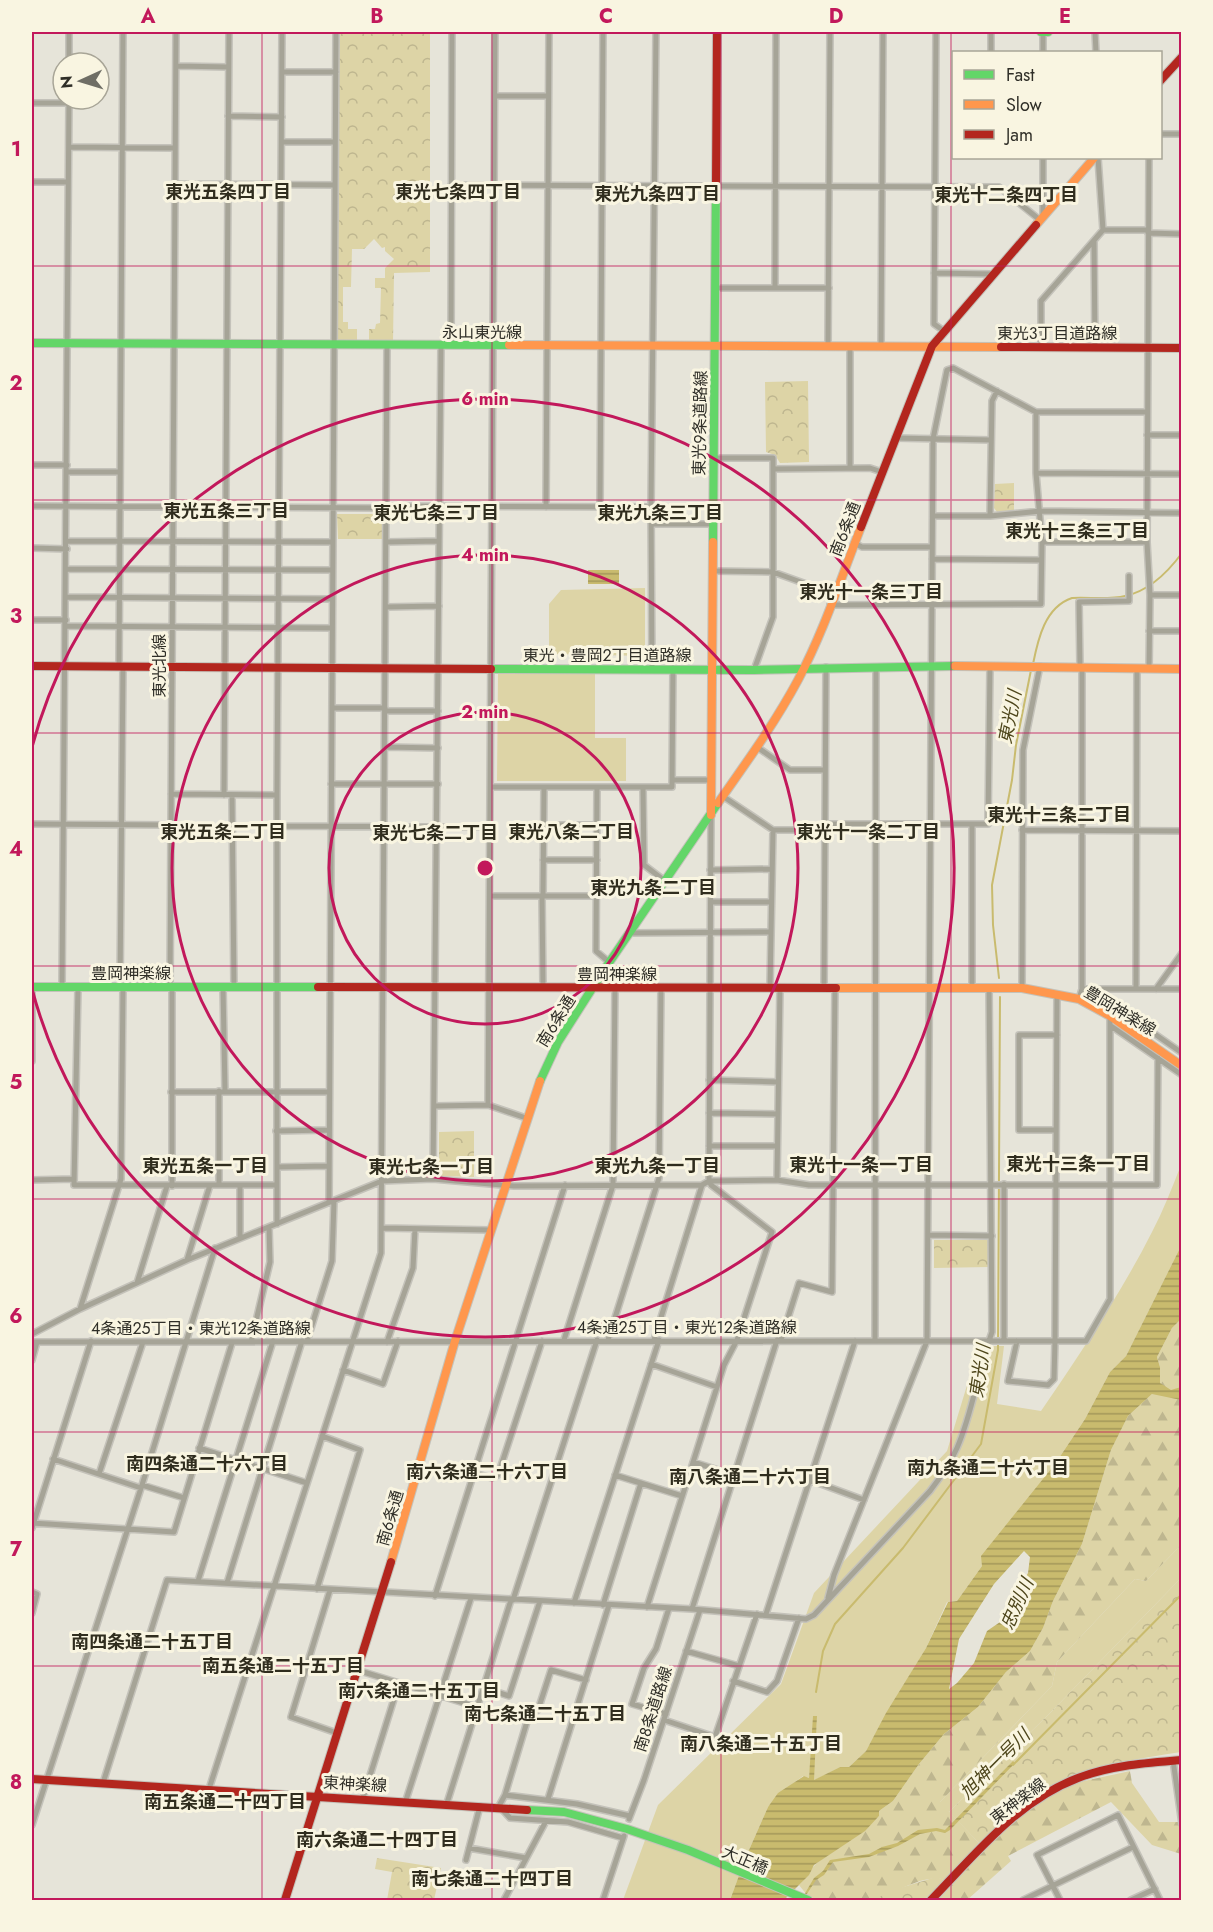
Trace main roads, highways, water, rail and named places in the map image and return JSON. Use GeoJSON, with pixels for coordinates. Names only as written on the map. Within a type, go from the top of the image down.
{"type":"FeatureCollection","features":[{"type":"Feature","properties":{"kind":"water"},"geometry":{"type":"Polygon","coordinates":[[[588,570],[619,570],[619,584],[588,584],[588,570]]]}},
{"type":"Feature","properties":{"kind":"water","name":"忠別川"},"geometry":{"type":"Polygon","coordinates":[[[1181,1246],[1181,1319],[1172,1328],[1157,1357],[1160,1367],[1160,1383],[1171,1390],[1181,1387],[1181,1400],[1152,1394],[1128,1416],[1111,1450],[1082,1544],[1030,1651],[1006,1672],[978,1707],[944,1734],[893,1801],[879,1811],[879,1816],[865,1831],[814,1865],[809,1875],[784,1900],[730,1900],[768,1807],[778,1793],[804,1776],[809,1778],[813,1716],[817,1716],[814,1780],[840,1767],[849,1767],[866,1751],[886,1713],[926,1648],[948,1602],[957,1601],[982,1566],[981,1556],[1055,1464],[1085,1419],[1110,1372],[1126,1356],[1181,1246]],[[1024,1551],[994,1584],[959,1639],[949,1689],[974,1663],[987,1631],[1003,1620],[1028,1573],[1030,1557],[1024,1551]]]}},
{"type":"Feature","properties":{"kind":"water"},"geometry":{"type":"Polygon","coordinates":[[[1013,1761],[1015,1763],[950,1830],[945,1833],[936,1831],[920,1834],[898,1846],[869,1857],[833,1862],[801,1900],[814,1878],[823,1871],[830,1860],[869,1854],[897,1843],[918,1830],[937,1828],[945,1830],[1013,1761]]]}},
{"type":"Feature","properties":{"kind":"waterway","name":"東光川"},"geometry":{"type":"LineString","coordinates":[[1033,664],[1044,625],[1049,616],[1063,602],[1072,598],[1112,598],[1142,590],[1157,580],[1182,553]]}},
{"type":"Feature","properties":{"kind":"waterway","name":"東光川"},"geometry":{"type":"LineString","coordinates":[[999,978],[993,925],[992,885],[1031,670]]}},
{"type":"Feature","properties":{"kind":"waterway","name":"東光川"},"geometry":{"type":"LineString","coordinates":[[816,1692],[823,1651],[835,1624],[903,1548],[981,1444],[998,1350],[1000,997]]}},
{"type":"Feature","properties":{"kind":"waterway","name":"旭神一号川"},"geometry":{"type":"LineString","coordinates":[[1013,1765],[1182,1594]]}},
{"type":"Feature","properties":{"kind":"district","name":"東光五条四丁目"},"geometry":{"type":"Point","coordinates":[228,192]}},
{"type":"Feature","properties":{"kind":"district","name":"東光七条四丁目"},"geometry":{"type":"Point","coordinates":[458,192]}},
{"type":"Feature","properties":{"kind":"district","name":"東光九条四丁目"},"geometry":{"type":"Point","coordinates":[657,194]}},
{"type":"Feature","properties":{"kind":"district","name":"東光十二条四丁目"},"geometry":{"type":"Point","coordinates":[1006,195]}},
{"type":"Feature","properties":{"kind":"district","name":"東光五条三丁目"},"geometry":{"type":"Point","coordinates":[226,511]}},
{"type":"Feature","properties":{"kind":"district","name":"東光七条三丁目"},"geometry":{"type":"Point","coordinates":[436,513]}},
{"type":"Feature","properties":{"kind":"district","name":"東光九条三丁目"},"geometry":{"type":"Point","coordinates":[660,513]}},
{"type":"Feature","properties":{"kind":"district","name":"東光十三条三丁目"},"geometry":{"type":"Point","coordinates":[1077,531]}},
{"type":"Feature","properties":{"kind":"district","name":"東光十一条三丁目"},"geometry":{"type":"Point","coordinates":[871,592]}},
{"type":"Feature","properties":{"kind":"district","name":"東光十三条二丁目"},"geometry":{"type":"Point","coordinates":[1059,815]}},
{"type":"Feature","properties":{"kind":"district","name":"東光五条二丁目"},"geometry":{"type":"Point","coordinates":[223,832]}},
{"type":"Feature","properties":{"kind":"district","name":"東光八条二丁目"},"geometry":{"type":"Point","coordinates":[571,832]}},
{"type":"Feature","properties":{"kind":"district","name":"東光十一条二丁目"},"geometry":{"type":"Point","coordinates":[868,832]}},
{"type":"Feature","properties":{"kind":"district","name":"東光七条二丁目"},"geometry":{"type":"Point","coordinates":[435,833]}},
{"type":"Feature","properties":{"kind":"district","name":"東光九条二丁目"},"geometry":{"type":"Point","coordinates":[653,888]}},
{"type":"Feature","properties":{"kind":"district","name":"東光十三条一丁目"},"geometry":{"type":"Point","coordinates":[1078,1164]}},
{"type":"Feature","properties":{"kind":"district","name":"東光十一条一丁目"},"geometry":{"type":"Point","coordinates":[861,1165]}},
{"type":"Feature","properties":{"kind":"district","name":"東光五条一丁目"},"geometry":{"type":"Point","coordinates":[205,1166]}},
{"type":"Feature","properties":{"kind":"district","name":"東光九条一丁目"},"geometry":{"type":"Point","coordinates":[657,1166]}},
{"type":"Feature","properties":{"kind":"district","name":"東光七条一丁目"},"geometry":{"type":"Point","coordinates":[431,1167]}},
{"type":"Feature","properties":{"kind":"district","name":"南四条通二十六丁目"},"geometry":{"type":"Point","coordinates":[207,1464]}},
{"type":"Feature","properties":{"kind":"district","name":"南九条通二十六丁目"},"geometry":{"type":"Point","coordinates":[988,1468]}},
{"type":"Feature","properties":{"kind":"district","name":"南六条通二十六丁目"},"geometry":{"type":"Point","coordinates":[487,1472]}},
{"type":"Feature","properties":{"kind":"district","name":"南八条通二十六丁目"},"geometry":{"type":"Point","coordinates":[750,1477]}},
{"type":"Feature","properties":{"kind":"district","name":"南四条通二十五丁目"},"geometry":{"type":"Point","coordinates":[152,1642]}},
{"type":"Feature","properties":{"kind":"district","name":"南五条通二十五丁目"},"geometry":{"type":"Point","coordinates":[283,1666]}},
{"type":"Feature","properties":{"kind":"district","name":"南六条通二十五丁目"},"geometry":{"type":"Point","coordinates":[419,1691]}},
{"type":"Feature","properties":{"kind":"district","name":"南七条通二十五丁目"},"geometry":{"type":"Point","coordinates":[545,1714]}},
{"type":"Feature","properties":{"kind":"district","name":"南八条通二十五丁目"},"geometry":{"type":"Point","coordinates":[761,1744]}},
{"type":"Feature","properties":{"kind":"district","name":"南五条通二十四丁目"},"geometry":{"type":"Point","coordinates":[225,1802]}},
{"type":"Feature","properties":{"kind":"district","name":"南六条通二十四丁目"},"geometry":{"type":"Point","coordinates":[377,1840]}},
{"type":"Feature","properties":{"kind":"district","name":"南七条通二十四丁目"},"geometry":{"type":"Point","coordinates":[492,1879]}}]}
